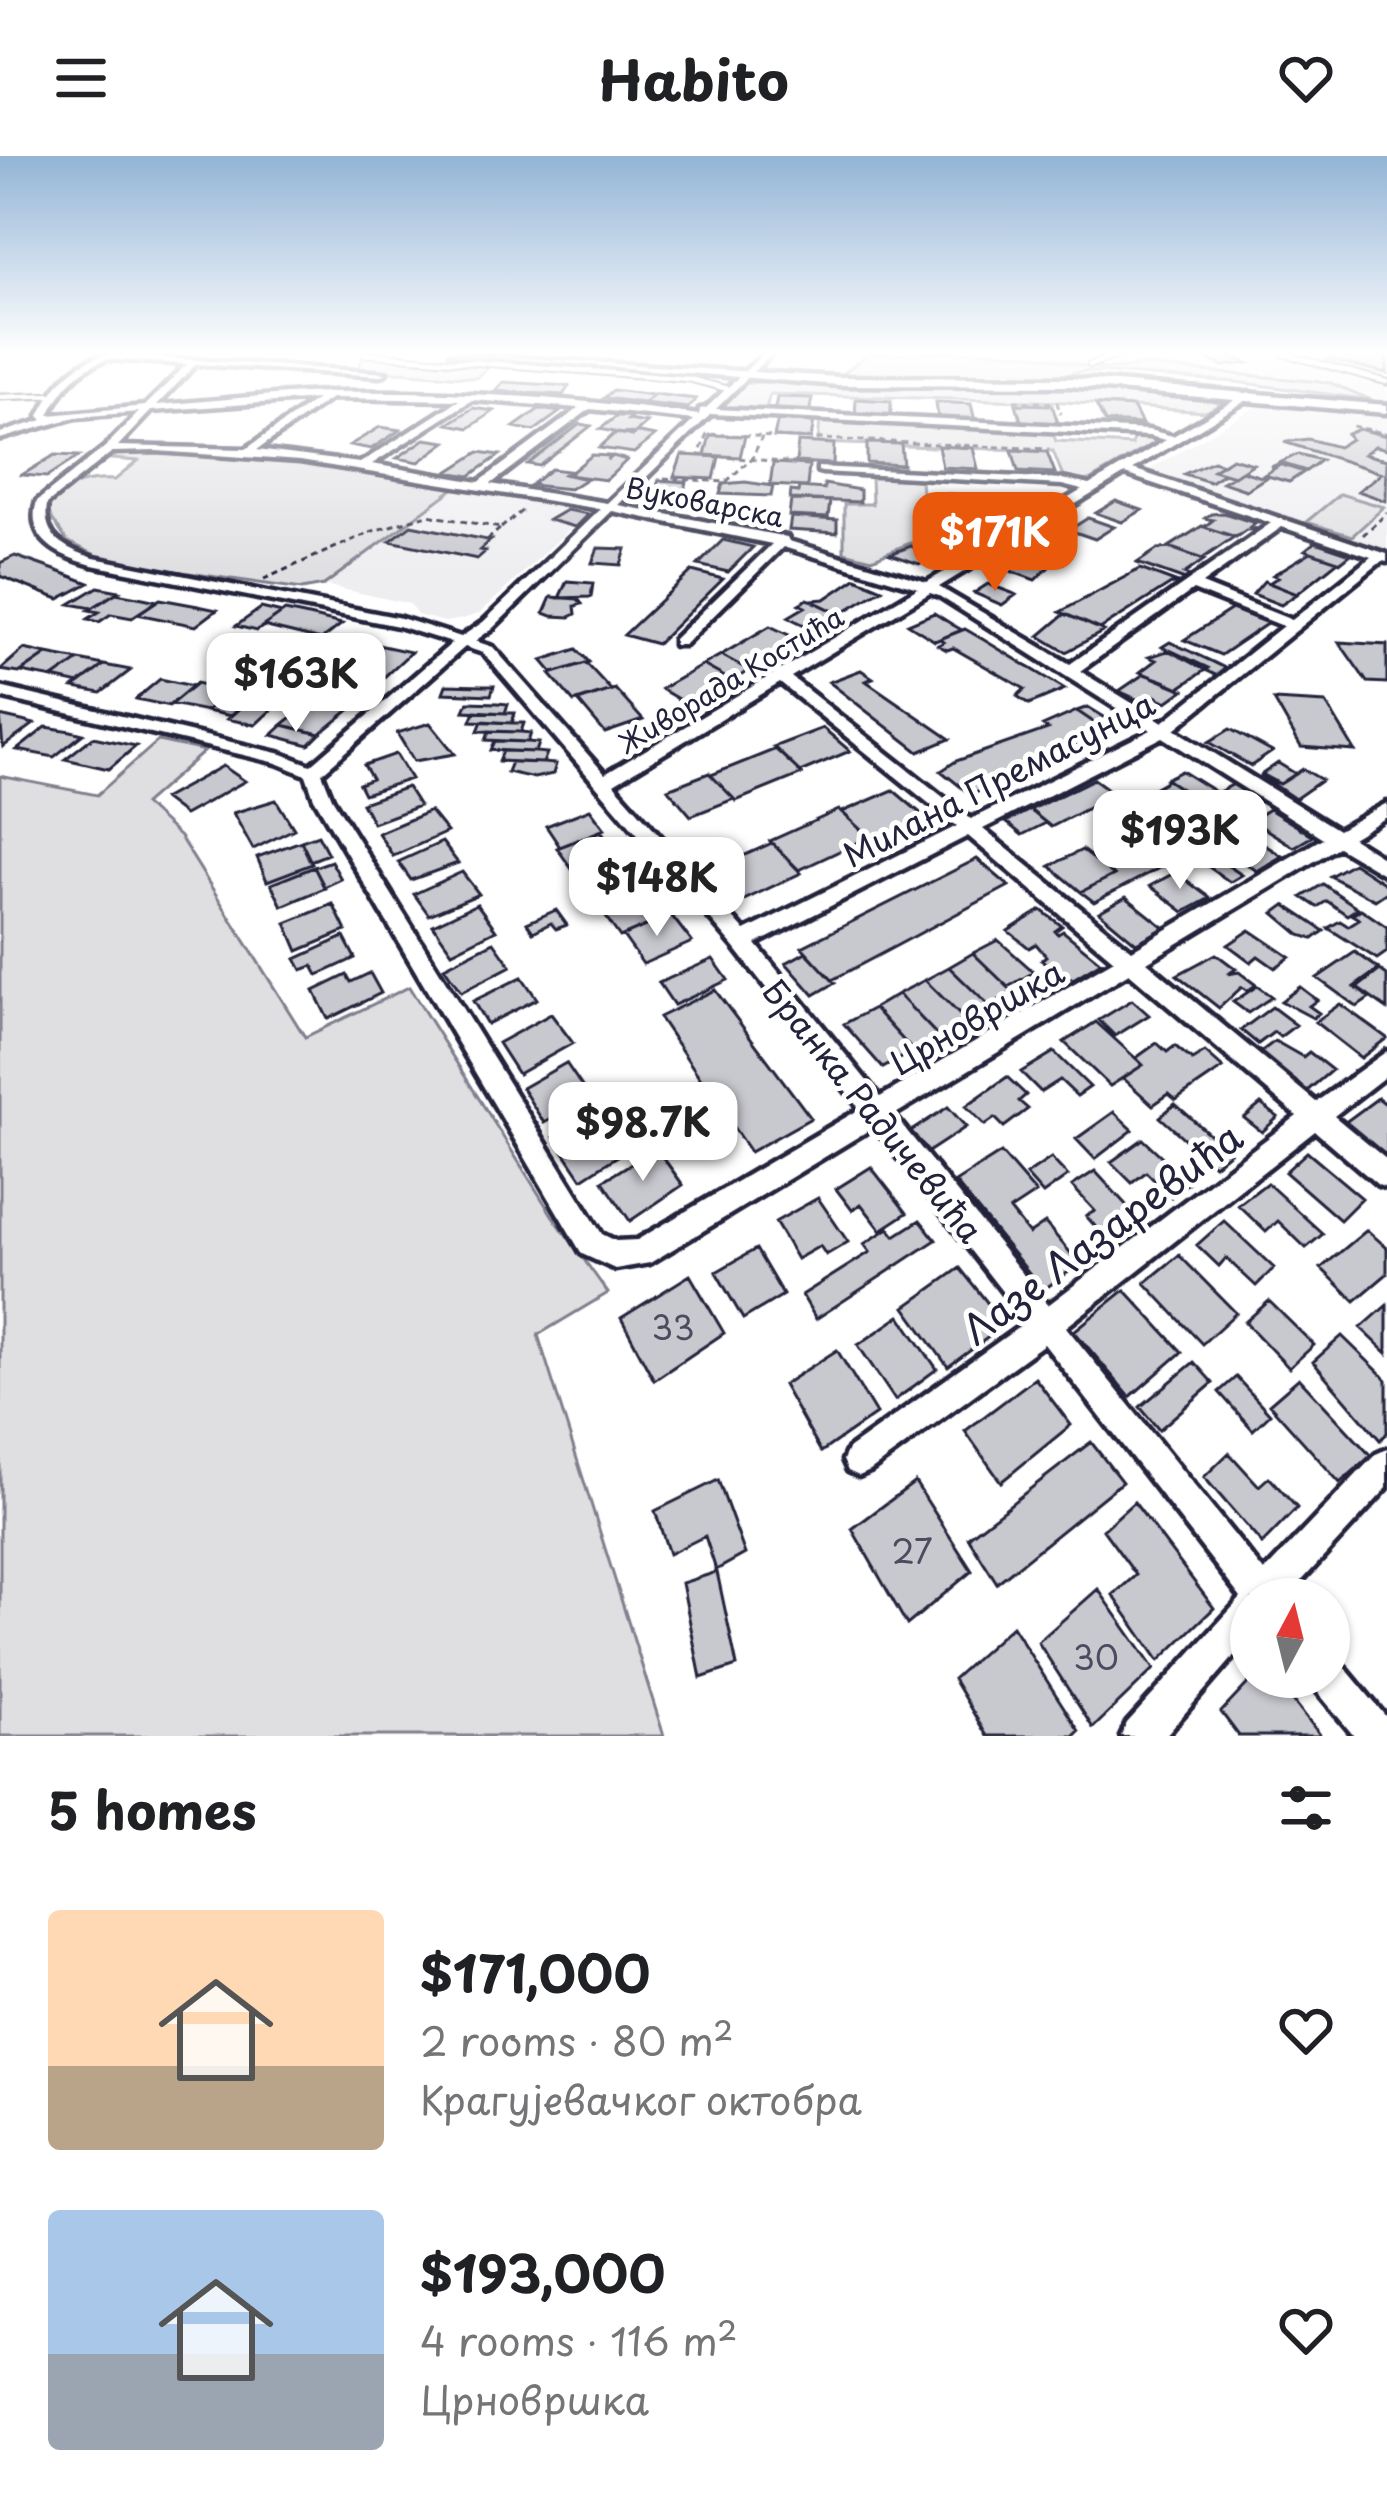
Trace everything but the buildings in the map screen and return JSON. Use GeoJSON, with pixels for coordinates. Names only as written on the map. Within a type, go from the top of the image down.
{"type":"FeatureCollection","features":[{"type":"Feature","properties":{"kind":"street"},"geometry":{"type":"LineString","coordinates":[[129,428],[41,503],[37,524],[41,535],[69,554],[465,639]]}},
{"type":"Feature","properties":{"kind":"street"},"geometry":{"type":"LineString","coordinates":[[250,449],[281,428]]}},
{"type":"Feature","properties":{"kind":"street"},"geometry":{"type":"LineString","coordinates":[[362,466],[422,428]]}},
{"type":"Feature","properties":{"kind":"street"},"geometry":{"type":"LineString","coordinates":[[481,486],[559,428]]}},
{"type":"Feature","properties":{"kind":"street"},"geometry":{"type":"LineString","coordinates":[[0,692],[282,759],[313,772],[465,639],[488,625],[686,428]]}},
{"type":"Feature","properties":{"kind":"street"},"geometry":{"type":"LineString","coordinates":[[1035,428],[1150,433],[1175,440]]}},
{"type":"Feature","properties":{"kind":"street","name":"Живорада Костића"},"geometry":{"type":"LineString","coordinates":[[606,782],[1195,428]]}},
{"type":"Feature","properties":{"kind":"street","name":"Вуковарска"},"geometry":{"type":"LineString","coordinates":[[109,449],[250,449],[690,519],[783,541],[929,587],[1387,868]]}},
{"type":"Feature","properties":{"kind":"street"},"geometry":{"type":"LineString","coordinates":[[822,469],[1062,482],[1095,490]]}},
{"type":"Feature","properties":{"kind":"street"},"geometry":{"type":"LineString","coordinates":[[1127,471],[1384,556]]}},
{"type":"Feature","properties":{"kind":"street"},"geometry":{"type":"LineString","coordinates":[[1069,672],[1281,522]]}},
{"type":"Feature","properties":{"kind":"street"},"geometry":{"type":"LineString","coordinates":[[679,642],[783,541]]}},
{"type":"Feature","properties":{"kind":"street","name":"Милана Премасунца"},"geometry":{"type":"LineString","coordinates":[[742,942],[1162,731],[1384,556]]}},
{"type":"Feature","properties":{"kind":"street"},"geometry":{"type":"LineString","coordinates":[[1193,586],[1293,625]]}},
{"type":"Feature","properties":{"kind":"street","name":"Бранка Радичевића"},"geometry":{"type":"LineString","coordinates":[[465,639],[488,650],[742,942],[1247,1578]]}},
{"type":"Feature","properties":{"kind":"street"},"geometry":{"type":"LineString","coordinates":[[782,677],[972,829],[1387,1176]]}},
{"type":"Feature","properties":{"kind":"street","name":"Црновршка"},"geometry":{"type":"LineString","coordinates":[[313,772],[322,798],[592,1244],[615,1255],[640,1253],[1387,809]]}},
{"type":"Feature","properties":{"kind":"street","name":"Лазе Лазаревића"},"geometry":{"type":"LineString","coordinates":[[859,1460],[1047,1324],[1387,1061]]}},
{"type":"Feature","properties":{"kind":"street"},"geometry":{"type":"LineString","coordinates":[[1282,1578],[1387,1465]]}},
{"type":"Feature","properties":{"kind":"street"},"geometry":{"type":"LineString","coordinates":[[1140,1736],[1230,1635]]}},
{"type":"Feature","properties":{"kind":"street"},"geometry":{"type":"LineString","coordinates":[[1346,1698],[1378,1736]]}},
{"type":"Feature","properties":{"kind":"path"},"geometry":{"type":"LineString","coordinates":[[822,469],[822,465],[699,455],[707,434],[1049,448],[1041,428]]}},
{"type":"Feature","properties":{"kind":"path"},"geometry":{"type":"LineString","coordinates":[[636,476],[726,482],[752,458],[762,436]]}},
{"type":"Feature","properties":{"kind":"path"},"geometry":{"type":"LineString","coordinates":[[926,452],[937,443]]}},
{"type":"Feature","properties":{"kind":"path"},"geometry":{"type":"LineString","coordinates":[[1359,539],[1387,513]]}},
{"type":"Feature","properties":{"kind":"path"},"geometry":{"type":"LineString","coordinates":[[243,588],[373,531],[428,515],[501,528],[487,540]]}},
{"type":"Feature","properties":{"kind":"shaded area"},"geometry":{"type":"Polygon","coordinates":[[[819,428],[1052,431],[1056,441],[1132,445],[1133,435],[1159,440],[1089,481],[1064,479],[1053,451],[818,443],[819,428]]]}},
{"type":"Feature","properties":{"kind":"shaded area"},"geometry":{"type":"Polygon","coordinates":[[[1220,428],[1387,428],[1387,551],[1147,471],[1220,428]]]}},
{"type":"Feature","properties":{"kind":"shaded area"},"geometry":{"type":"Polygon","coordinates":[[[195,448],[456,487],[324,585],[302,589],[110,562],[67,541],[47,511],[67,489],[95,480],[115,480],[138,461],[112,459],[120,451],[195,448]]]}},
{"type":"Feature","properties":{"kind":"shaded area"},"geometry":{"type":"Polygon","coordinates":[[[871,477],[921,480],[924,519],[978,542],[952,563],[910,543],[872,559],[844,552],[844,504],[872,504],[871,477]]]}},
{"type":"Feature","properties":{"kind":"shaded area"},"geometry":{"type":"Polygon","coordinates":[[[456,487],[589,511],[480,613],[463,619],[445,622],[417,615],[410,604],[324,585],[456,487]]]}},
{"type":"Feature","properties":{"kind":"shaded area"},"geometry":{"type":"Polygon","coordinates":[[[1340,494],[1384,507],[1352,536],[1306,522],[1340,494]]]}},
{"type":"Feature","properties":{"kind":"shaded area"},"geometry":{"type":"Polygon","coordinates":[[[158,741],[205,751],[144,804],[180,837],[305,1037],[409,987],[552,1215],[608,1293],[538,1335],[664,1736],[0,1736],[0,776],[97,795],[158,741]]]}}]}
